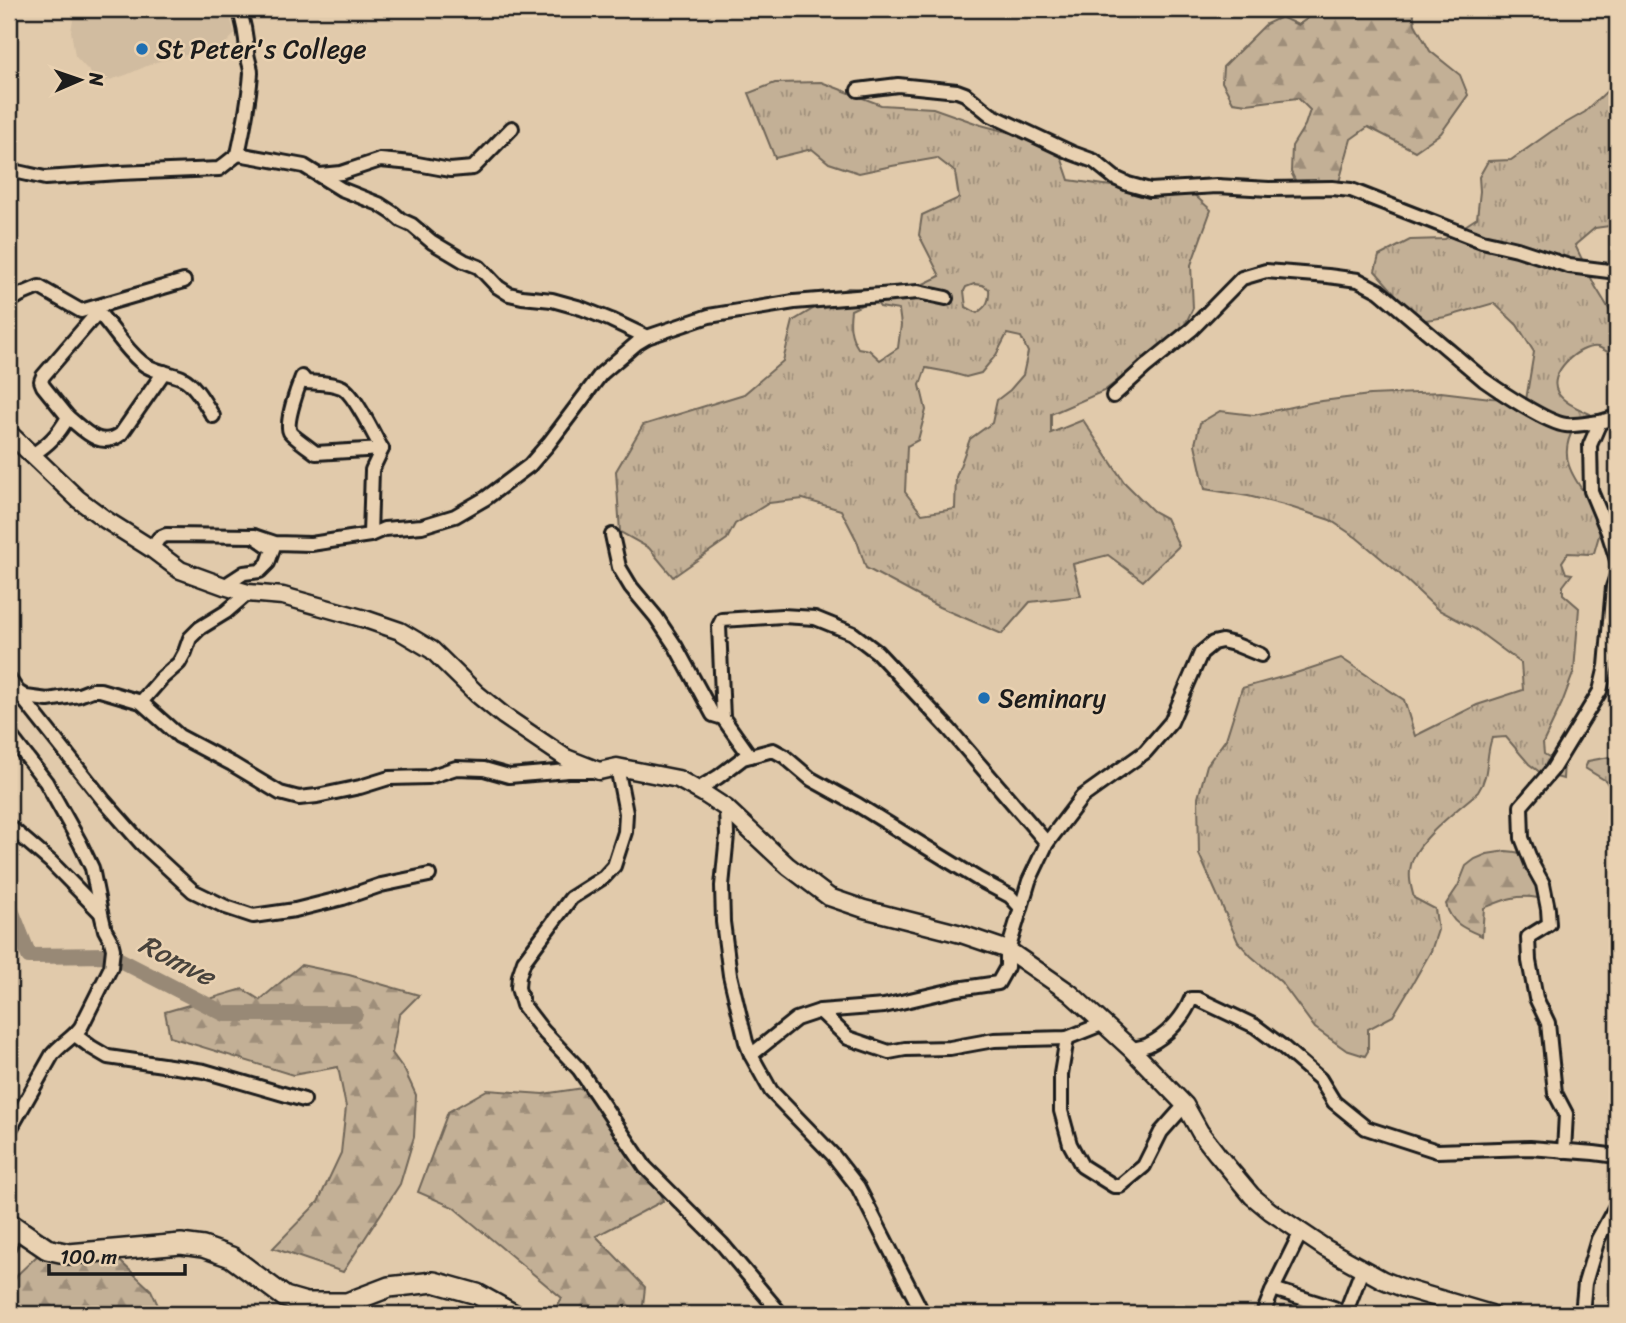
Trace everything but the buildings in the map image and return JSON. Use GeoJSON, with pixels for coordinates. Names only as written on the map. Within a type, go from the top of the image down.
{"type":"FeatureCollection","features":[{"type":"Feature","properties":{"kind":"highway"},"geometry":{"type":"LineString","coordinates":[[11,1233],[47,1249],[69,1254],[181,1244],[203,1247],[231,1257],[285,1297],[306,1303],[347,1303],[389,1287],[434,1282],[477,1294],[513,1314]]}},
{"type":"Feature","properties":{"kind":"main road"},"geometry":{"type":"LineString","coordinates":[[9,434],[78,499],[180,569],[248,593],[283,596],[400,631],[432,650],[504,716],[566,758],[599,771],[617,767],[678,779],[703,793],[726,808],[788,866],[829,897],[1008,950],[1070,993],[1131,1049],[1185,1105],[1199,1132],[1252,1196],[1270,1211],[1362,1270],[1403,1288],[1491,1314]]}},
{"type":"Feature","properties":{"kind":"street"},"geometry":{"type":"LineString","coordinates":[[9,170],[45,178],[219,169],[239,154],[244,129],[251,70],[239,9]]}},
{"type":"Feature","properties":{"kind":"street"},"geometry":{"type":"LineString","coordinates":[[858,90],[898,85],[957,91],[999,118],[1094,161],[1115,178],[1150,190],[1217,186],[1351,190],[1482,241],[1569,266],[1617,272]]}},
{"type":"Feature","properties":{"kind":"street"},"geometry":{"type":"LineString","coordinates":[[320,175],[341,173],[380,160],[450,170],[473,168],[512,128]]}},
{"type":"Feature","properties":{"kind":"street"},"geometry":{"type":"LineString","coordinates":[[239,154],[304,166],[341,188],[379,204],[412,225],[432,242],[480,267],[498,287],[509,294],[552,300],[581,308],[648,337]]}},
{"type":"Feature","properties":{"kind":"street"},"geometry":{"type":"LineString","coordinates":[[1113,396],[1192,329],[1242,278],[1266,271],[1357,280],[1379,291],[1484,380],[1553,422],[1567,425],[1600,422],[1617,417]]}},
{"type":"Feature","properties":{"kind":"street"},"geometry":{"type":"LineString","coordinates":[[82,311],[184,281]]}},
{"type":"Feature","properties":{"kind":"street"},"geometry":{"type":"LineString","coordinates":[[9,302],[39,287],[82,311],[97,312],[141,363],[181,377],[191,384],[214,416]]}},
{"type":"Feature","properties":{"kind":"street"},"geometry":{"type":"LineString","coordinates":[[152,549],[159,538],[166,535],[254,536],[275,543],[311,544],[370,535],[384,529],[422,526],[455,516],[486,498],[530,465],[601,374],[648,337],[709,316],[794,302],[918,292],[946,298]]}},
{"type":"Feature","properties":{"kind":"street"},"geometry":{"type":"LineString","coordinates":[[97,312],[47,370],[41,381],[68,417],[90,435],[113,440],[121,434],[164,372]]}},
{"type":"Feature","properties":{"kind":"street"},"geometry":{"type":"LineString","coordinates":[[302,377],[306,382],[342,387],[350,395],[382,449],[316,453],[292,434],[289,425],[302,377]]}},
{"type":"Feature","properties":{"kind":"street"},"geometry":{"type":"LineString","coordinates":[[32,454],[47,445],[68,417]]}},
{"type":"Feature","properties":{"kind":"street"},"geometry":{"type":"LineString","coordinates":[[1600,422],[1590,445],[1591,491],[1617,560]]}},
{"type":"Feature","properties":{"kind":"street"},"geometry":{"type":"LineString","coordinates":[[370,535],[372,470],[382,449]]}},
{"type":"Feature","properties":{"kind":"street"},"geometry":{"type":"LineString","coordinates":[[612,535],[619,567],[631,587],[656,617],[676,648],[713,715],[723,718]]}},
{"type":"Feature","properties":{"kind":"street"},"geometry":{"type":"LineString","coordinates":[[224,586],[244,573],[260,571],[268,563],[273,549],[254,536]]}},
{"type":"Feature","properties":{"kind":"street"},"geometry":{"type":"LineString","coordinates":[[1564,1150],[1566,1114],[1555,1093],[1548,1023],[1536,998],[1529,961],[1528,937],[1549,923],[1548,909],[1543,884],[1522,838],[1521,806],[1552,770],[1600,691],[1606,666],[1613,587],[1617,575]]}},
{"type":"Feature","properties":{"kind":"street"},"geometry":{"type":"LineString","coordinates":[[141,702],[179,663],[190,638],[248,593]]}},
{"type":"Feature","properties":{"kind":"street"},"geometry":{"type":"LineString","coordinates":[[750,756],[723,718],[719,626],[722,620],[782,616],[815,618],[852,633],[877,652],[949,729],[1047,843]]}},
{"type":"Feature","properties":{"kind":"street"},"geometry":{"type":"LineString","coordinates":[[751,1055],[796,1019],[820,1011],[884,1006],[957,989],[998,983],[1007,967],[1008,950],[1029,881],[1047,843],[1082,797],[1145,752],[1171,722],[1201,653],[1213,643],[1222,641],[1234,644],[1261,655]]}},
{"type":"Feature","properties":{"kind":"street"},"geometry":{"type":"LineString","coordinates":[[9,679],[104,802],[142,844],[193,891],[226,907],[253,916],[295,910],[381,885],[429,875]]}},
{"type":"Feature","properties":{"kind":"street"},"geometry":{"type":"LineString","coordinates":[[18,692],[26,697],[48,700],[100,690],[141,702],[179,736],[279,793],[299,798],[360,788],[389,778],[429,777],[456,768],[484,769],[509,776],[599,771]]}},
{"type":"Feature","properties":{"kind":"street"},"geometry":{"type":"LineString","coordinates":[[9,734],[46,782],[80,843],[92,868],[101,913],[113,949],[111,967],[81,1027],[52,1055],[9,1131]]}},
{"type":"Feature","properties":{"kind":"street"},"geometry":{"type":"LineString","coordinates":[[703,793],[703,786],[743,758],[773,750],[784,755],[811,779],[1010,896],[1021,908]]}},
{"type":"Feature","properties":{"kind":"street"},"geometry":{"type":"LineString","coordinates":[[617,767],[626,813],[625,832],[614,866],[604,877],[571,898],[524,961],[518,988],[523,1005],[579,1069],[645,1167],[722,1244],[780,1314]]}},
{"type":"Feature","properties":{"kind":"street"},"geometry":{"type":"LineString","coordinates":[[726,808],[723,922],[730,975],[751,1055],[771,1091],[833,1155],[858,1187],[923,1314]]}},
{"type":"Feature","properties":{"kind":"street"},"geometry":{"type":"LineString","coordinates":[[9,826],[51,862],[101,913]]}},
{"type":"Feature","properties":{"kind":"street"},"geometry":{"type":"LineString","coordinates":[[1131,1049],[1147,1046],[1165,1033],[1186,1011],[1191,999],[1198,999],[1255,1026],[1283,1047],[1320,1079],[1334,1101],[1366,1128],[1437,1151],[1530,1148],[1617,1156]]}},
{"type":"Feature","properties":{"kind":"street"},"geometry":{"type":"LineString","coordinates":[[820,1011],[848,1038],[889,1052],[950,1048],[994,1041],[1067,1038],[1102,1024]]}},
{"type":"Feature","properties":{"kind":"street"},"geometry":{"type":"LineString","coordinates":[[75,1035],[108,1057],[204,1071],[304,1100]]}},
{"type":"Feature","properties":{"kind":"street"},"geometry":{"type":"LineString","coordinates":[[1067,1038],[1060,1074],[1061,1111],[1070,1144],[1082,1166],[1114,1186],[1120,1186],[1144,1166],[1161,1132],[1185,1105]]}},
{"type":"Feature","properties":{"kind":"street"},"geometry":{"type":"LineString","coordinates":[[1582,1314],[1586,1283],[1598,1239],[1617,1204]]}},
{"type":"Feature","properties":{"kind":"street"},"geometry":{"type":"LineString","coordinates":[[1263,1314],[1301,1232]]}},
{"type":"Feature","properties":{"kind":"street"},"geometry":{"type":"LineString","coordinates":[[1273,1289],[1334,1308],[1344,1314],[1362,1270]]}},
{"type":"Feature","properties":{"kind":"shaded area","name":"St Peter's College"},"geometry":{"type":"Polygon","coordinates":[[[75,9],[228,9],[235,34],[223,46],[156,62],[100,83],[75,56],[71,31],[75,9]]]}},
{"type":"Feature","properties":{"kind":"green space"},"geometry":{"type":"Polygon","coordinates":[[[1317,9],[1413,9],[1415,24],[1430,51],[1460,75],[1468,95],[1441,133],[1415,151],[1368,127],[1351,139],[1339,182],[1315,193],[1300,190],[1291,172],[1292,146],[1305,125],[1310,110],[1298,98],[1247,104],[1233,102],[1222,82],[1223,67],[1266,24],[1281,17],[1298,25],[1318,11],[1317,9]]]}},
{"type":"Feature","properties":{"kind":"green space"},"geometry":{"type":"Polygon","coordinates":[[[821,82],[881,105],[933,108],[981,125],[1057,145],[1069,180],[1154,192],[1190,191],[1211,210],[1191,265],[1193,308],[1174,348],[1141,363],[1104,391],[1051,414],[1051,433],[1083,420],[1124,482],[1153,511],[1166,518],[1179,546],[1143,581],[1108,555],[1073,564],[1081,596],[1030,602],[1002,634],[939,607],[866,568],[857,541],[841,510],[803,499],[769,503],[735,524],[727,539],[673,577],[649,548],[620,532],[616,471],[643,425],[744,394],[783,361],[793,321],[848,288],[911,290],[940,276],[919,235],[922,215],[959,198],[955,172],[937,158],[859,173],[829,163],[812,149],[775,158],[749,93],[775,83],[821,82]],[[974,284],[966,287],[964,291],[966,307],[977,313],[987,303],[989,289],[974,284]],[[874,299],[851,310],[851,330],[858,348],[869,350],[880,360],[898,348],[901,325],[899,310],[880,307],[874,299]],[[1007,334],[996,355],[981,373],[966,377],[926,368],[920,385],[926,410],[918,440],[907,446],[905,492],[922,514],[955,509],[956,477],[970,439],[992,423],[997,400],[1023,375],[1028,352],[1021,337],[1007,334]]]}},
{"type":"Feature","properties":{"kind":"green space"},"geometry":{"type":"Polygon","coordinates":[[[1610,88],[1617,89],[1617,225],[1595,228],[1575,245],[1617,322],[1617,358],[1598,347],[1582,350],[1560,369],[1555,385],[1564,400],[1590,414],[1585,428],[1574,428],[1569,438],[1567,456],[1576,481],[1605,526],[1600,532],[1594,553],[1568,553],[1562,562],[1566,573],[1572,574],[1563,586],[1563,594],[1579,608],[1574,671],[1543,743],[1544,754],[1556,761],[1564,761],[1563,779],[1541,773],[1529,764],[1506,737],[1492,738],[1482,786],[1429,835],[1411,865],[1414,898],[1435,909],[1438,930],[1431,951],[1393,1016],[1368,1029],[1368,1051],[1365,1056],[1346,1050],[1315,1028],[1281,982],[1238,942],[1199,854],[1198,798],[1207,765],[1226,739],[1242,688],[1341,658],[1404,700],[1415,736],[1477,705],[1523,690],[1521,663],[1475,629],[1437,609],[1357,538],[1330,520],[1248,496],[1205,489],[1195,444],[1200,423],[1220,411],[1254,415],[1314,402],[1370,395],[1441,392],[1526,400],[1534,352],[1517,325],[1494,303],[1446,317],[1419,321],[1375,271],[1379,256],[1410,240],[1445,239],[1477,218],[1479,177],[1488,161],[1511,160],[1585,112],[1610,88]]]}},
{"type":"Feature","properties":{"kind":"green space"},"geometry":{"type":"Polygon","coordinates":[[[1617,752],[1617,788],[1613,793],[1606,781],[1585,768],[1588,761],[1615,756],[1617,752]]]}},
{"type":"Feature","properties":{"kind":"green space"},"geometry":{"type":"Polygon","coordinates":[[[1506,851],[1521,853],[1536,862],[1549,879],[1547,891],[1538,898],[1517,897],[1484,908],[1482,936],[1455,921],[1446,904],[1458,886],[1466,866],[1487,854],[1506,851]]]}},
{"type":"Feature","properties":{"kind":"green space"},"geometry":{"type":"Polygon","coordinates":[[[301,965],[349,975],[419,995],[399,1015],[392,1053],[405,1071],[416,1095],[414,1137],[400,1184],[343,1272],[273,1248],[318,1202],[341,1153],[346,1107],[338,1067],[293,1075],[170,1037],[165,1012],[243,989],[260,1000],[301,965]]]}},
{"type":"Feature","properties":{"kind":"green space"},"geometry":{"type":"Polygon","coordinates":[[[596,1086],[657,1179],[663,1201],[596,1236],[645,1287],[642,1314],[552,1314],[562,1298],[453,1207],[418,1192],[448,1112],[487,1090],[543,1094],[596,1086]]]}},
{"type":"Feature","properties":{"kind":"green space"},"geometry":{"type":"Polygon","coordinates":[[[9,1230],[71,1261],[121,1262],[151,1290],[162,1314],[9,1314],[9,1291],[18,1274],[38,1255],[18,1239],[9,1262],[9,1230]]]}},
{"type":"Feature","properties":{"kind":"waterway","name":"Romve"},"geometry":{"type":"LineString","coordinates":[[9,905],[29,956],[110,955],[225,1014],[355,1014]]}},
{"type":"Feature","properties":{"kind":"place","name":"St Peter's College"},"geometry":{"type":"Point","coordinates":[142,49]}},
{"type":"Feature","properties":{"kind":"place","name":"Seminary"},"geometry":{"type":"Point","coordinates":[984,698]}}]}
